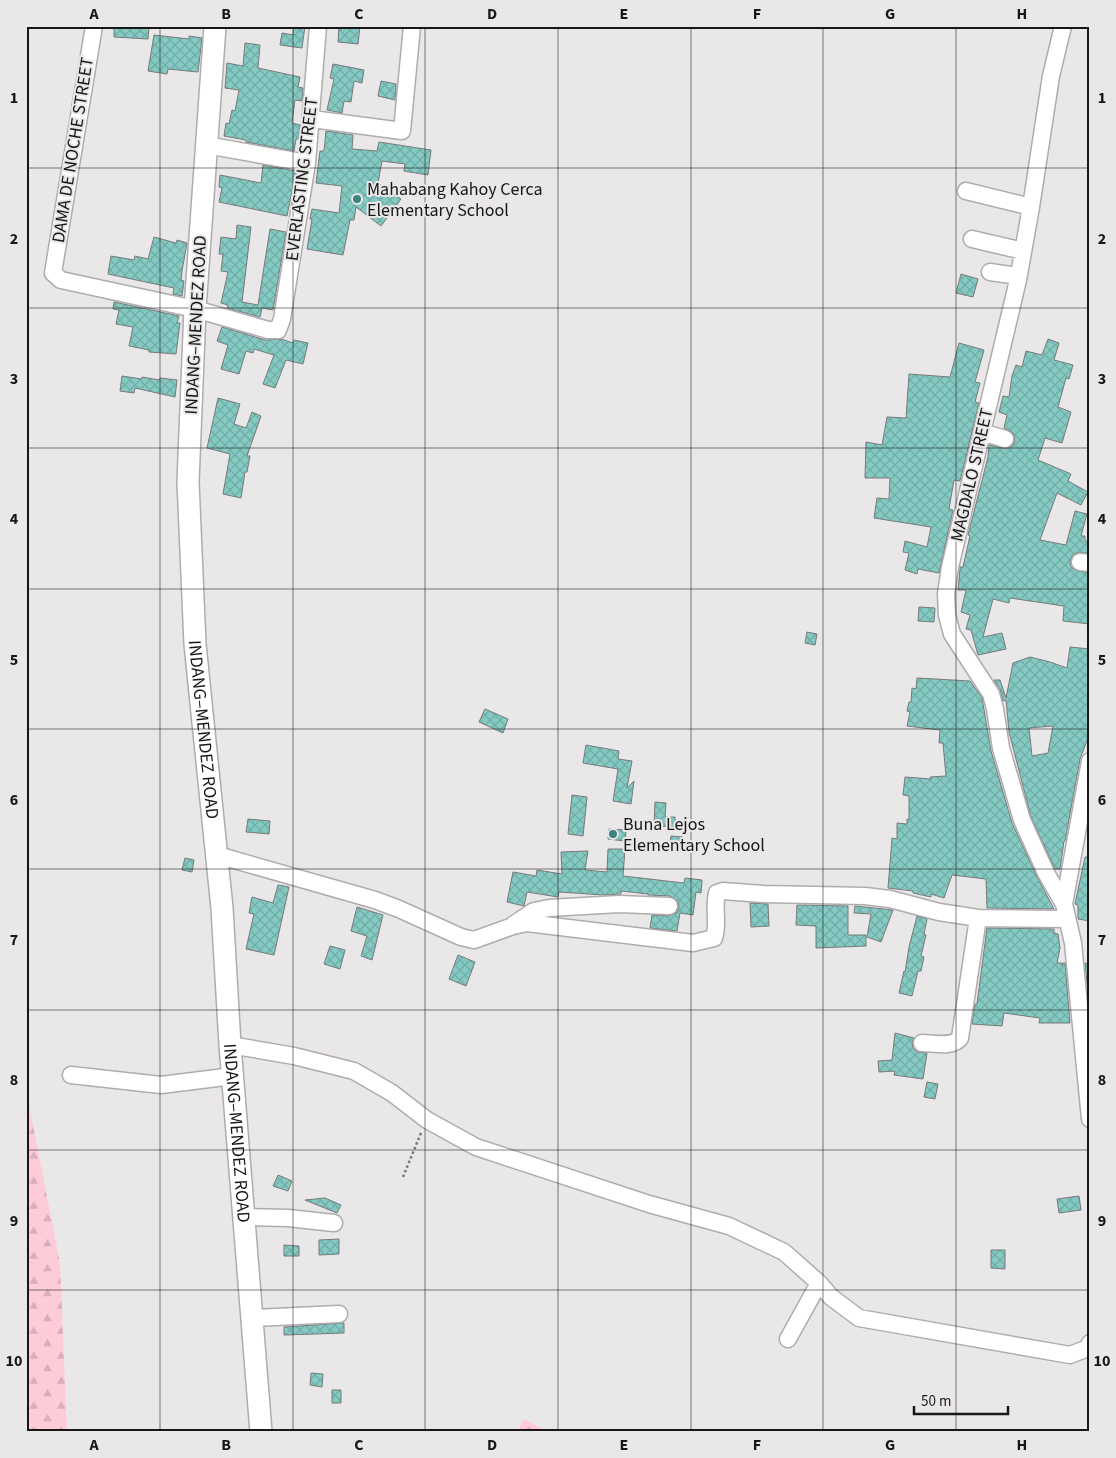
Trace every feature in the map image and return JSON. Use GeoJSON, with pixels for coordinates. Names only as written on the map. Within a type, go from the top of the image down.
{"type":"FeatureCollection","features":[{"type":"Feature","properties":{"kind":"main road","name":"INDANG–MENDEZ ROAD"},"geometry":{"type":"LineString","coordinates":[[215,26],[195,309],[189,439],[189,508],[195,644],[217,855],[261,1432]]}},
{"type":"Feature","properties":{"kind":"street","name":"DAMA DE NOCHE STREET"},"geometry":{"type":"LineString","coordinates":[[94,26],[53,273],[61,280],[195,309]]}},
{"type":"Feature","properties":{"kind":"street","name":"EVERLASTING STREET"},"geometry":{"type":"LineString","coordinates":[[195,309],[268,330],[278,330],[282,319],[307,163],[318,26]]}},
{"type":"Feature","properties":{"kind":"street"},"geometry":{"type":"LineString","coordinates":[[312,119],[402,131],[412,26]]}},
{"type":"Feature","properties":{"kind":"street","name":"MAGDALO STREET"},"geometry":{"type":"LineString","coordinates":[[1063,26],[1051,76],[1031,208],[1018,276],[950,567],[946,594],[947,615],[952,634],[991,694],[1004,763],[1022,820],[1066,911]]}},
{"type":"Feature","properties":{"kind":"street"},"geometry":{"type":"LineString","coordinates":[[206,145],[307,163]]}},
{"type":"Feature","properties":{"kind":"street"},"geometry":{"type":"LineString","coordinates":[[966,191],[1031,208]]}},
{"type":"Feature","properties":{"kind":"street"},"geometry":{"type":"LineString","coordinates":[[972,238],[1023,251]]}},
{"type":"Feature","properties":{"kind":"street"},"geometry":{"type":"LineString","coordinates":[[990,272],[1018,276]]}},
{"type":"Feature","properties":{"kind":"street"},"geometry":{"type":"LineString","coordinates":[[982,432],[1005,439]]}},
{"type":"Feature","properties":{"kind":"street"},"geometry":{"type":"LineString","coordinates":[[1090,761],[1066,911],[1073,943],[1090,1119]]}},
{"type":"Feature","properties":{"kind":"street"},"geometry":{"type":"LineString","coordinates":[[217,855],[375,900],[461,937],[474,940],[527,923],[692,943],[704,942],[714,938],[717,929],[714,904],[717,893],[723,891],[762,894],[865,896],[890,899],[939,912],[978,918],[1066,911]]}},
{"type":"Feature","properties":{"kind":"street"},"geometry":{"type":"LineString","coordinates":[[513,926],[534,911],[549,908],[619,904],[669,906]]}},
{"type":"Feature","properties":{"kind":"street"},"geometry":{"type":"LineString","coordinates":[[922,1043],[951,1044],[956,1043],[960,1038],[978,918]]}},
{"type":"Feature","properties":{"kind":"street"},"geometry":{"type":"LineString","coordinates":[[230,1045],[294,1056],[354,1071],[392,1093],[427,1120],[476,1147],[504,1158],[649,1204],[729,1226],[784,1252],[832,1297],[859,1318],[1070,1355],[1089,1349]]}},
{"type":"Feature","properties":{"kind":"street"},"geometry":{"type":"LineString","coordinates":[[71,1075],[161,1085],[233,1076]]}},
{"type":"Feature","properties":{"kind":"street"},"geometry":{"type":"LineString","coordinates":[[244,1217],[288,1218],[334,1223]]}},
{"type":"Feature","properties":{"kind":"street"},"geometry":{"type":"LineString","coordinates":[[788,1339],[819,1283]]}},
{"type":"Feature","properties":{"kind":"street"},"geometry":{"type":"LineString","coordinates":[[252,1318],[340,1314]]}},
{"type":"Feature","properties":{"kind":"path"},"geometry":{"type":"LineString","coordinates":[[403,1177],[427,1120]]}},
{"type":"Feature","properties":{"kind":"green space"},"geometry":{"type":"Polygon","coordinates":[[[26,1090],[60,1263],[67,1432],[26,1432],[26,1090]]]}},
{"type":"Feature","properties":{"kind":"green space"},"geometry":{"type":"Polygon","coordinates":[[[524,1419],[549,1432],[517,1432],[524,1419]]]}},
{"type":"Feature","properties":{"kind":"building"},"geometry":{"type":"Polygon","coordinates":[[[114,26],[149,26],[148,39],[114,37],[114,26]]]}},
{"type":"Feature","properties":{"kind":"building"},"geometry":{"type":"Polygon","coordinates":[[[294,26],[305,26],[302,48],[280,45],[282,33],[293,35],[294,26]]]}},
{"type":"Feature","properties":{"kind":"building"},"geometry":{"type":"Polygon","coordinates":[[[339,26],[360,26],[358,44],[338,42],[339,26]]]}},
{"type":"Feature","properties":{"kind":"building"},"geometry":{"type":"Polygon","coordinates":[[[154,35],[189,39],[189,36],[202,38],[198,72],[168,69],[167,74],[148,71],[154,35]]]}},
{"type":"Feature","properties":{"kind":"building"},"geometry":{"type":"Polygon","coordinates":[[[245,43],[260,45],[258,68],[300,77],[298,87],[303,88],[302,101],[295,100],[292,123],[300,125],[294,151],[224,136],[226,123],[229,124],[232,110],[235,111],[239,90],[225,88],[227,63],[243,66],[245,43]]]}},
{"type":"Feature","properties":{"kind":"building"},"geometry":{"type":"Polygon","coordinates":[[[333,64],[364,70],[362,83],[354,81],[351,102],[344,101],[342,113],[327,110],[334,79],[330,78],[333,64]]]}},
{"type":"Feature","properties":{"kind":"building"},"geometry":{"type":"Polygon","coordinates":[[[381,81],[396,84],[395,100],[378,96],[381,81]]]}},
{"type":"Feature","properties":{"kind":"building"},"geometry":{"type":"Polygon","coordinates":[[[326,131],[353,135],[352,149],[377,151],[379,142],[431,150],[428,175],[404,171],[405,164],[382,161],[378,183],[401,199],[381,226],[356,207],[354,220],[350,220],[343,255],[307,249],[312,209],[339,213],[342,186],[316,183],[320,151],[324,151],[326,131]]]}},
{"type":"Feature","properties":{"kind":"building"},"geometry":{"type":"Polygon","coordinates":[[[263,165],[296,171],[287,216],[219,202],[222,188],[219,187],[220,175],[261,183],[263,165]]]}},
{"type":"Feature","properties":{"kind":"building"},"geometry":{"type":"Polygon","coordinates":[[[237,225],[251,227],[242,302],[258,305],[270,229],[286,232],[273,310],[262,308],[260,317],[227,308],[228,305],[221,303],[228,272],[221,271],[223,254],[219,254],[221,237],[236,239],[237,225]]]}},
{"type":"Feature","properties":{"kind":"building"},"geometry":{"type":"Polygon","coordinates":[[[154,237],[176,243],[177,240],[187,243],[181,280],[184,281],[182,296],[173,294],[174,288],[108,274],[111,256],[134,260],[135,256],[148,259],[154,237]]]}},
{"type":"Feature","properties":{"kind":"building"},"geometry":{"type":"Polygon","coordinates":[[[961,274],[978,279],[973,297],[956,293],[961,274]]]}},
{"type":"Feature","properties":{"kind":"building"},"geometry":{"type":"Polygon","coordinates":[[[114,302],[179,316],[177,323],[180,323],[176,354],[149,352],[149,350],[129,346],[133,327],[116,324],[119,310],[113,309],[114,302]]]}},
{"type":"Feature","properties":{"kind":"building"},"geometry":{"type":"Polygon","coordinates":[[[222,327],[265,340],[281,339],[293,343],[294,340],[308,343],[303,364],[286,360],[275,388],[263,384],[274,355],[254,349],[253,353],[246,351],[239,374],[221,369],[228,345],[217,341],[222,327]]]}},
{"type":"Feature","properties":{"kind":"building"},"geometry":{"type":"Polygon","coordinates":[[[1048,339],[1059,343],[1054,360],[1073,365],[1069,379],[1066,378],[1058,407],[1071,412],[1062,443],[1045,438],[1038,460],[1071,474],[1068,481],[1088,492],[1081,505],[1057,493],[1040,540],[1066,545],[1075,511],[1087,514],[1081,536],[1085,536],[1085,541],[1090,542],[1090,553],[1076,553],[1072,556],[1070,562],[1071,567],[1075,570],[1090,573],[1090,624],[1063,621],[1064,606],[1010,598],[1009,603],[993,599],[983,637],[1002,633],[1006,649],[978,655],[971,630],[966,629],[970,615],[961,612],[966,590],[958,590],[960,567],[963,567],[970,536],[968,535],[988,457],[989,445],[1007,449],[1015,441],[1013,433],[1004,428],[1007,415],[999,412],[1003,396],[1009,397],[1012,376],[1016,365],[1022,367],[1026,351],[1042,355],[1048,339]]]}},
{"type":"Feature","properties":{"kind":"building"},"geometry":{"type":"Polygon","coordinates":[[[959,343],[984,350],[975,382],[980,383],[975,402],[979,403],[960,481],[954,480],[949,509],[953,510],[939,573],[918,569],[917,574],[905,570],[909,553],[903,552],[905,541],[927,547],[931,527],[874,518],[877,498],[889,499],[890,478],[865,478],[866,442],[882,445],[887,417],[906,418],[909,374],[950,377],[959,343]]]}},
{"type":"Feature","properties":{"kind":"building"},"geometry":{"type":"Polygon","coordinates":[[[122,376],[142,379],[142,377],[159,380],[160,378],[177,380],[175,397],[135,388],[134,393],[120,391],[122,376]]]}},
{"type":"Feature","properties":{"kind":"building"},"geometry":{"type":"Polygon","coordinates":[[[218,398],[240,404],[234,424],[246,428],[252,412],[261,416],[247,456],[250,456],[247,472],[245,472],[241,498],[223,494],[230,454],[207,448],[218,398]]]}},
{"type":"Feature","properties":{"kind":"building"},"geometry":{"type":"Polygon","coordinates":[[[919,607],[935,608],[934,622],[918,621],[919,607]]]}},
{"type":"Feature","properties":{"kind":"building"},"geometry":{"type":"Polygon","coordinates":[[[807,632],[817,634],[815,645],[805,643],[807,632]]]}},
{"type":"Feature","properties":{"kind":"building"},"geometry":{"type":"Polygon","coordinates":[[[1070,647],[1090,649],[1090,733],[1080,759],[1060,869],[1055,869],[1031,817],[1009,732],[1006,700],[1003,701],[1000,689],[994,680],[1000,680],[1006,698],[1013,663],[1030,657],[1067,668],[1070,647]],[[1053,726],[1029,728],[1032,756],[1048,753],[1053,726]]]}},
{"type":"Feature","properties":{"kind":"building"},"geometry":{"type":"Polygon","coordinates":[[[917,678],[970,681],[982,698],[991,751],[1012,823],[1054,909],[987,908],[986,879],[952,875],[944,898],[931,894],[931,897],[913,893],[913,891],[888,888],[892,838],[897,839],[897,823],[907,824],[907,819],[909,819],[909,796],[903,795],[905,777],[931,779],[930,777],[946,776],[943,743],[939,743],[940,730],[907,726],[910,712],[907,711],[909,702],[911,702],[912,688],[916,689],[917,678]]]}},
{"type":"Feature","properties":{"kind":"building"},"geometry":{"type":"Polygon","coordinates":[[[485,709],[508,719],[503,733],[479,722],[485,709]]]}},
{"type":"Feature","properties":{"kind":"building"},"geometry":{"type":"Polygon","coordinates":[[[586,745],[619,751],[618,759],[632,761],[627,788],[634,781],[631,804],[613,801],[618,769],[583,763],[586,745]]]}},
{"type":"Feature","properties":{"kind":"building"},"geometry":{"type":"Polygon","coordinates":[[[572,795],[587,797],[583,836],[568,834],[572,795]]]}},
{"type":"Feature","properties":{"kind":"building"},"geometry":{"type":"Polygon","coordinates":[[[655,802],[666,803],[665,817],[675,817],[675,827],[654,826],[655,802]]]}},
{"type":"Feature","properties":{"kind":"building"},"geometry":{"type":"Polygon","coordinates":[[[248,819],[270,821],[269,834],[246,832],[248,819]]]}},
{"type":"Feature","properties":{"kind":"building"},"geometry":{"type":"Polygon","coordinates":[[[609,829],[626,830],[625,841],[608,839],[609,829]]]}},
{"type":"Feature","properties":{"kind":"building"},"geometry":{"type":"Polygon","coordinates":[[[671,836],[683,837],[681,851],[669,850],[671,836]]]}},
{"type":"Feature","properties":{"kind":"building"},"geometry":{"type":"Polygon","coordinates":[[[608,849],[625,849],[623,876],[684,883],[685,878],[702,880],[701,893],[696,892],[693,915],[680,913],[677,931],[650,928],[652,915],[669,916],[677,912],[679,907],[678,901],[670,896],[621,891],[621,894],[604,895],[559,892],[558,897],[527,892],[524,906],[507,902],[513,872],[536,876],[537,870],[562,874],[561,852],[588,851],[585,870],[607,872],[608,849]]]}},
{"type":"Feature","properties":{"kind":"building"},"geometry":{"type":"Polygon","coordinates":[[[1085,857],[1090,857],[1090,921],[1078,919],[1078,905],[1075,904],[1085,857]]]}},
{"type":"Feature","properties":{"kind":"building"},"geometry":{"type":"Polygon","coordinates":[[[185,858],[194,860],[192,872],[182,870],[185,858]]]}},
{"type":"Feature","properties":{"kind":"building"},"geometry":{"type":"Polygon","coordinates":[[[278,885],[289,887],[274,955],[246,949],[254,914],[249,913],[252,897],[273,903],[278,885]]]}},
{"type":"Feature","properties":{"kind":"building"},"geometry":{"type":"Polygon","coordinates":[[[750,903],[768,904],[769,926],[751,927],[750,903]]]}},
{"type":"Feature","properties":{"kind":"building"},"geometry":{"type":"Polygon","coordinates":[[[797,905],[848,906],[848,935],[866,935],[866,946],[816,948],[816,926],[796,925],[797,905]]]}},
{"type":"Feature","properties":{"kind":"building"},"geometry":{"type":"Polygon","coordinates":[[[855,906],[893,910],[881,942],[867,937],[871,914],[854,913],[855,906]]]}},
{"type":"Feature","properties":{"kind":"building"},"geometry":{"type":"Polygon","coordinates":[[[357,907],[383,915],[372,960],[361,956],[367,936],[351,931],[357,907]]]}},
{"type":"Feature","properties":{"kind":"building"},"geometry":{"type":"Polygon","coordinates":[[[917,916],[927,919],[924,934],[926,935],[921,956],[924,957],[921,971],[918,971],[912,996],[899,993],[917,916]]]}},
{"type":"Feature","properties":{"kind":"building"},"geometry":{"type":"Polygon","coordinates":[[[987,928],[1054,929],[1054,933],[1058,934],[1060,948],[1057,963],[1062,963],[1062,966],[1065,963],[1070,1023],[1039,1023],[1040,1018],[1004,1013],[1002,1026],[972,1024],[975,1004],[977,1004],[987,928]]]}},
{"type":"Feature","properties":{"kind":"building"},"geometry":{"type":"Polygon","coordinates":[[[330,946],[345,950],[340,969],[324,964],[330,946]]]}},
{"type":"Feature","properties":{"kind":"building"},"geometry":{"type":"Polygon","coordinates":[[[458,955],[475,962],[466,986],[449,979],[458,955]]]}},
{"type":"Feature","properties":{"kind":"building"},"geometry":{"type":"Polygon","coordinates":[[[1085,963],[1090,964],[1090,1012],[1085,963]]]}},
{"type":"Feature","properties":{"kind":"building"},"geometry":{"type":"Polygon","coordinates":[[[895,1033],[914,1038],[913,1048],[917,1052],[927,1053],[923,1079],[894,1075],[895,1071],[879,1072],[878,1061],[892,1060],[895,1033]]]}},
{"type":"Feature","properties":{"kind":"building"},"geometry":{"type":"Polygon","coordinates":[[[927,1082],[938,1084],[935,1099],[924,1097],[927,1082]]]}},
{"type":"Feature","properties":{"kind":"building"},"geometry":{"type":"Polygon","coordinates":[[[278,1175],[292,1181],[288,1191],[273,1186],[278,1175]]]}},
{"type":"Feature","properties":{"kind":"building"},"geometry":{"type":"Polygon","coordinates":[[[1079,1196],[1081,1210],[1059,1213],[1057,1199],[1079,1196]]]}},
{"type":"Feature","properties":{"kind":"building"},"geometry":{"type":"Polygon","coordinates":[[[325,1198],[341,1205],[337,1213],[305,1200],[325,1198]]]}},
{"type":"Feature","properties":{"kind":"building"},"geometry":{"type":"Polygon","coordinates":[[[339,1239],[339,1254],[319,1255],[319,1240],[339,1239]]]}},
{"type":"Feature","properties":{"kind":"building"},"geometry":{"type":"Polygon","coordinates":[[[284,1245],[299,1246],[299,1256],[284,1256],[284,1245]]]}},
{"type":"Feature","properties":{"kind":"building"},"geometry":{"type":"Polygon","coordinates":[[[991,1250],[1005,1250],[1005,1269],[991,1268],[991,1250]]]}},
{"type":"Feature","properties":{"kind":"building"},"geometry":{"type":"Polygon","coordinates":[[[344,1323],[344,1333],[284,1335],[284,1327],[344,1323]]]}},
{"type":"Feature","properties":{"kind":"building"},"geometry":{"type":"Polygon","coordinates":[[[311,1373],[323,1374],[322,1387],[310,1385],[311,1373]]]}},
{"type":"Feature","properties":{"kind":"building"},"geometry":{"type":"Polygon","coordinates":[[[332,1390],[341,1390],[341,1403],[332,1403],[332,1390]]]}},
{"type":"Feature","properties":{"kind":"place","name":"Mahabang Kahoy Cerca Elementary School"},"geometry":{"type":"Point","coordinates":[357,199]}},
{"type":"Feature","properties":{"kind":"place","name":"Buna Lejos Elementary School"},"geometry":{"type":"Point","coordinates":[613,834]}}]}
